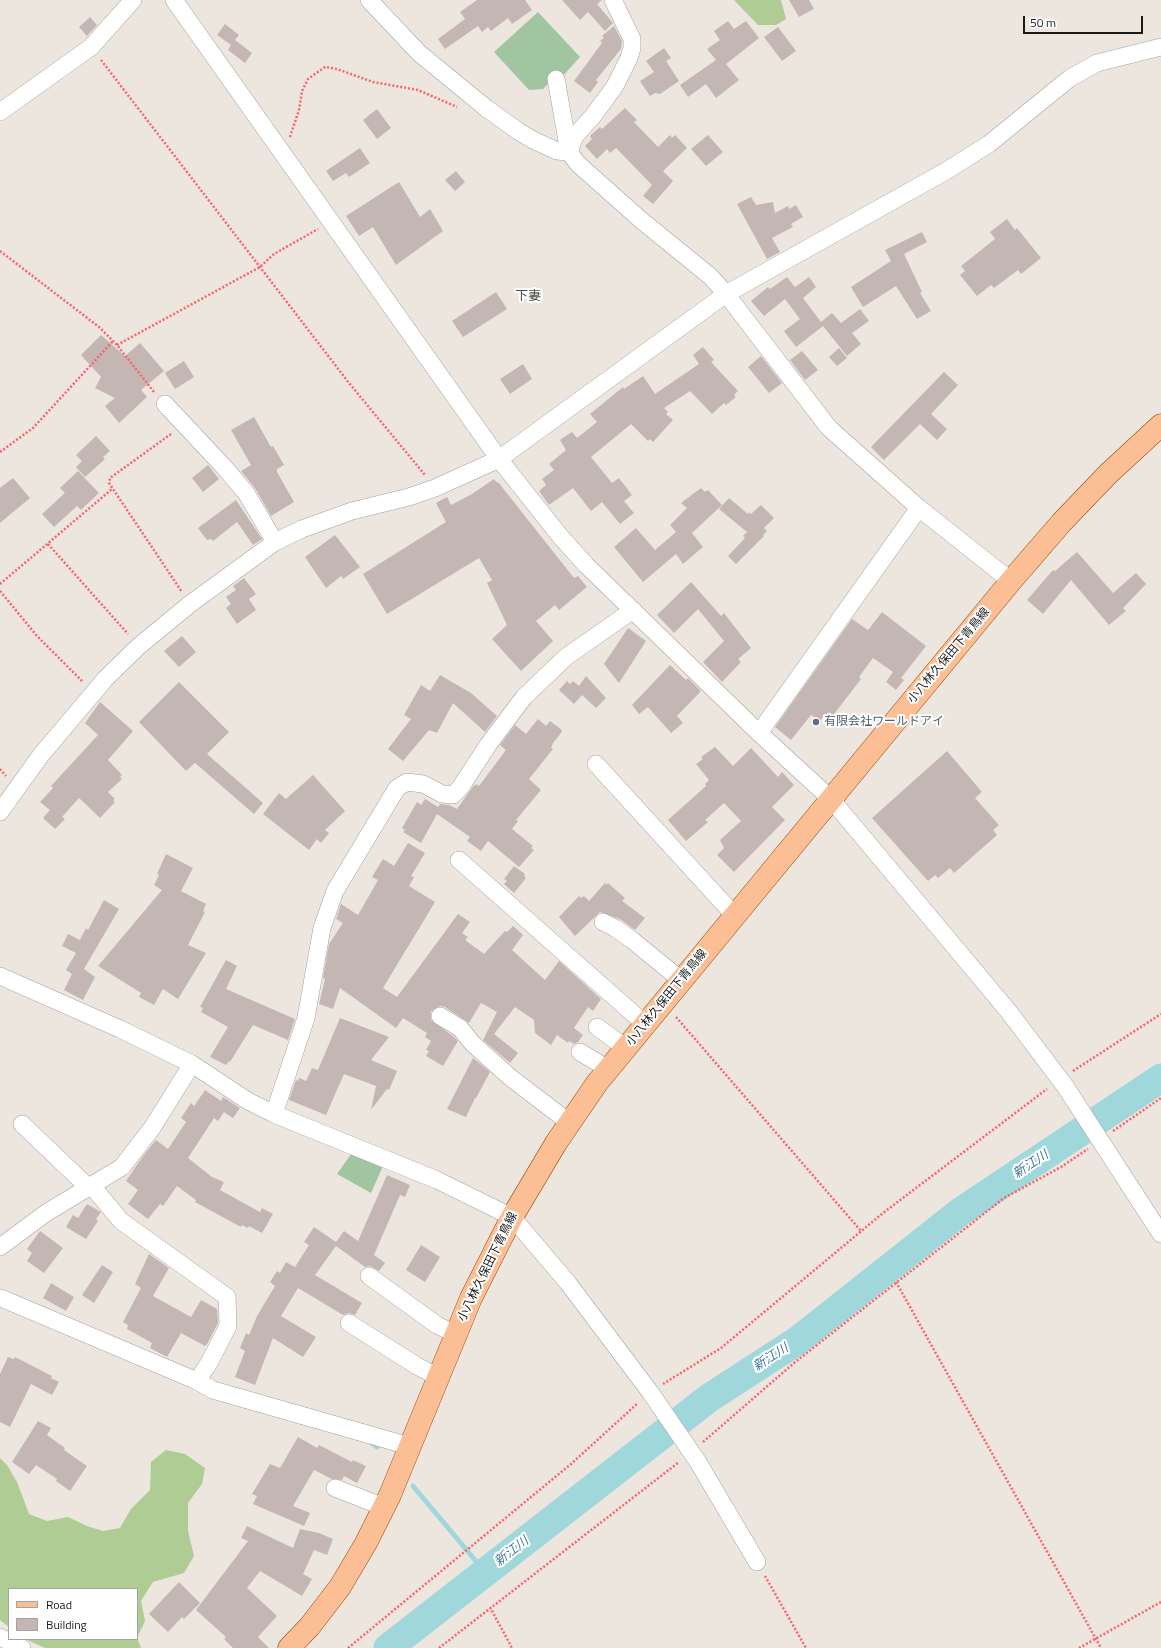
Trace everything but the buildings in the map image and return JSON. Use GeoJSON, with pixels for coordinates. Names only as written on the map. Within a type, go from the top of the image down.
{"type":"FeatureCollection","features":[{"type":"Feature","properties":{"kind":"main road","name":"小八林久保田下青鳥線"},"geometry":{"type":"LineString","coordinates":[[289,1648],[310,1626],[340,1587],[366,1543],[384,1507],[471,1298],[512,1217],[570,1123],[608,1069],[1011,581],[1062,522],[1108,474],[1161,425]]}},
{"type":"Feature","properties":{"kind":"street"},"geometry":{"type":"LineString","coordinates":[[0,112],[91,47],[133,0]]}},
{"type":"Feature","properties":{"kind":"street"},"geometry":{"type":"LineString","coordinates":[[174,0],[499,459],[560,536],[633,610],[759,733],[831,799],[1004,1006],[1063,1083],[1161,1234]]}},
{"type":"Feature","properties":{"kind":"street"},"geometry":{"type":"LineString","coordinates":[[369,0],[419,53],[486,108],[533,140],[557,151],[569,152]]}},
{"type":"Feature","properties":{"kind":"street"},"geometry":{"type":"LineString","coordinates":[[569,152],[575,136],[594,116],[615,86],[630,53],[632,39],[613,0]]}},
{"type":"Feature","properties":{"kind":"street"},"geometry":{"type":"LineString","coordinates":[[0,812],[40,755],[93,691],[139,646],[190,604],[275,542],[302,529],[352,511],[409,497],[436,488],[499,459],[726,294],[946,171],[989,144],[1070,78],[1097,63],[1161,47]]}},
{"type":"Feature","properties":{"kind":"street"},"geometry":{"type":"LineString","coordinates":[[556,79],[569,152],[578,164],[641,220],[711,277],[726,294],[829,428],[919,508],[1011,581]]}},
{"type":"Feature","properties":{"kind":"street"},"geometry":{"type":"LineString","coordinates":[[165,404],[224,467],[246,493],[275,542]]}},
{"type":"Feature","properties":{"kind":"street"},"geometry":{"type":"LineString","coordinates":[[759,733],[919,508]]}},
{"type":"Feature","properties":{"kind":"street"},"geometry":{"type":"LineString","coordinates":[[274,1114],[306,1018],[322,928],[336,891],[397,788],[406,782],[423,784],[442,794],[453,794],[460,788],[488,745],[524,696],[566,657],[633,610]]}},
{"type":"Feature","properties":{"kind":"street"},"geometry":{"type":"LineString","coordinates":[[596,764],[735,916]]}},
{"type":"Feature","properties":{"kind":"street"},"geometry":{"type":"LineString","coordinates":[[458,860],[645,1024]]}},
{"type":"Feature","properties":{"kind":"street"},"geometry":{"type":"LineString","coordinates":[[603,922],[626,936],[681,980]]}},
{"type":"Feature","properties":{"kind":"street"},"geometry":{"type":"LineString","coordinates":[[0,976],[120,1029],[192,1064],[248,1101],[274,1114],[437,1180],[512,1217],[568,1283],[650,1392],[692,1452],[757,1562]]}},
{"type":"Feature","properties":{"kind":"street"},"geometry":{"type":"LineString","coordinates":[[440,1016],[454,1023],[473,1044],[511,1078],[570,1123]]}},
{"type":"Feature","properties":{"kind":"street"},"geometry":{"type":"LineString","coordinates":[[597,1027],[626,1048]]}},
{"type":"Feature","properties":{"kind":"street"},"geometry":{"type":"LineString","coordinates":[[580,1052],[608,1069]]}},
{"type":"Feature","properties":{"kind":"street"},"geometry":{"type":"LineString","coordinates":[[0,1247],[46,1213],[122,1167],[152,1128],[192,1064]]}},
{"type":"Feature","properties":{"kind":"street"},"geometry":{"type":"LineString","coordinates":[[22,1124],[90,1187],[120,1221],[227,1297],[228,1326],[209,1363],[197,1381]]}},
{"type":"Feature","properties":{"kind":"street"},"geometry":{"type":"LineString","coordinates":[[369,1276],[437,1325],[455,1334]]}},
{"type":"Feature","properties":{"kind":"street"},"geometry":{"type":"LineString","coordinates":[[0,1301],[197,1381],[213,1390],[409,1446]]}},
{"type":"Feature","properties":{"kind":"street"},"geometry":{"type":"LineString","coordinates":[[349,1324],[417,1366],[438,1377]]}},
{"type":"Feature","properties":{"kind":"street"},"geometry":{"type":"LineString","coordinates":[[335,1488],[384,1507]]}},
{"type":"Feature","properties":{"kind":"street"},"geometry":{"type":"LineString","coordinates":[[0,1637],[22,1648]]}},
{"type":"Feature","properties":{"kind":"path"},"geometry":{"type":"LineString","coordinates":[[91,47],[385,428],[436,488]]}},
{"type":"Feature","properties":{"kind":"path"},"geometry":{"type":"LineString","coordinates":[[283,152],[294,129],[302,91],[308,79],[325,68],[337,69],[373,82],[418,90],[460,108],[486,108]]}},
{"type":"Feature","properties":{"kind":"path"},"geometry":{"type":"LineString","coordinates":[[117,345],[260,267],[274,254],[331,222]]}},
{"type":"Feature","properties":{"kind":"path"},"geometry":{"type":"LineString","coordinates":[[0,250],[99,327],[117,345],[165,404]]}},
{"type":"Feature","properties":{"kind":"path"},"geometry":{"type":"LineString","coordinates":[[0,452],[33,428],[113,341]]}},
{"type":"Feature","properties":{"kind":"path"},"geometry":{"type":"LineString","coordinates":[[184,426],[110,478],[109,483],[190,604]]}},
{"type":"Feature","properties":{"kind":"path"},"geometry":{"type":"LineString","coordinates":[[0,584],[112,489]]}},
{"type":"Feature","properties":{"kind":"path"},"geometry":{"type":"LineString","coordinates":[[48,544],[139,646]]}},
{"type":"Feature","properties":{"kind":"path"},"geometry":{"type":"LineString","coordinates":[[0,591],[37,636],[93,691]]}},
{"type":"Feature","properties":{"kind":"path"},"geometry":{"type":"LineString","coordinates":[[663,1002],[861,1231]]}},
{"type":"Feature","properties":{"kind":"path"},"geometry":{"type":"LineString","coordinates":[[348,1648],[571,1464],[650,1392],[721,1348],[861,1231],[1063,1083],[1161,1014]]}},
{"type":"Feature","properties":{"kind":"path"},"geometry":{"type":"LineString","coordinates":[[439,1648],[692,1452],[794,1364],[1004,1198],[1061,1167],[1098,1137],[1161,1098]]}},
{"type":"Feature","properties":{"kind":"path"},"geometry":{"type":"LineString","coordinates":[[896,1282],[1101,1648]]}},
{"type":"Feature","properties":{"kind":"path"},"geometry":{"type":"LineString","coordinates":[[757,1562],[806,1648]]}},
{"type":"Feature","properties":{"kind":"path"},"geometry":{"type":"LineString","coordinates":[[1079,1648],[1161,1602]]}},
{"type":"Feature","properties":{"kind":"path"},"geometry":{"type":"LineString","coordinates":[[490,1607],[512,1648]]}},
{"type":"Feature","properties":{"kind":"green space"},"geometry":{"type":"Polygon","coordinates":[[[734,0],[781,0],[786,19],[776,25],[758,25],[734,0]]]}},
{"type":"Feature","properties":{"kind":"green space"},"geometry":{"type":"Polygon","coordinates":[[[538,12],[580,57],[561,78],[557,75],[543,89],[529,90],[494,52],[538,12]]]}},
{"type":"Feature","properties":{"kind":"green space"},"geometry":{"type":"Polygon","coordinates":[[[352,1153],[383,1166],[371,1193],[337,1174],[352,1153]]]}},
{"type":"Feature","properties":{"kind":"green space"},"geometry":{"type":"Polygon","coordinates":[[[166,1450],[185,1454],[205,1468],[202,1484],[188,1503],[188,1531],[194,1556],[184,1573],[153,1582],[141,1601],[145,1621],[138,1636],[138,1588],[8,1588],[8,1626],[0,1620],[0,1458],[7,1465],[17,1482],[29,1514],[47,1521],[68,1517],[87,1526],[103,1531],[120,1528],[131,1509],[150,1490],[151,1462],[166,1450]]]}},
{"type":"Feature","properties":{"kind":"green space"},"geometry":{"type":"Polygon","coordinates":[[[27,1640],[138,1640],[141,1648],[45,1648],[27,1640]]]}},
{"type":"Feature","properties":{"kind":"waterway","name":"新江川"},"geometry":{"type":"LineString","coordinates":[[388,1648],[709,1398],[797,1341],[960,1212],[1161,1078]]}},
{"type":"Feature","properties":{"kind":"waterway"},"geometry":{"type":"LineString","coordinates":[[369,1441],[377,1447]]}},
{"type":"Feature","properties":{"kind":"waterway"},"geometry":{"type":"LineString","coordinates":[[413,1486],[485,1572]]}},
{"type":"Feature","properties":{"kind":"place","name":"有限会社ワールドアイ"},"geometry":{"type":"Point","coordinates":[816,722]}},
{"type":"Feature","properties":{"kind":"district","name":"下妻"},"geometry":{"type":"Point","coordinates":[528,297]}}]}
